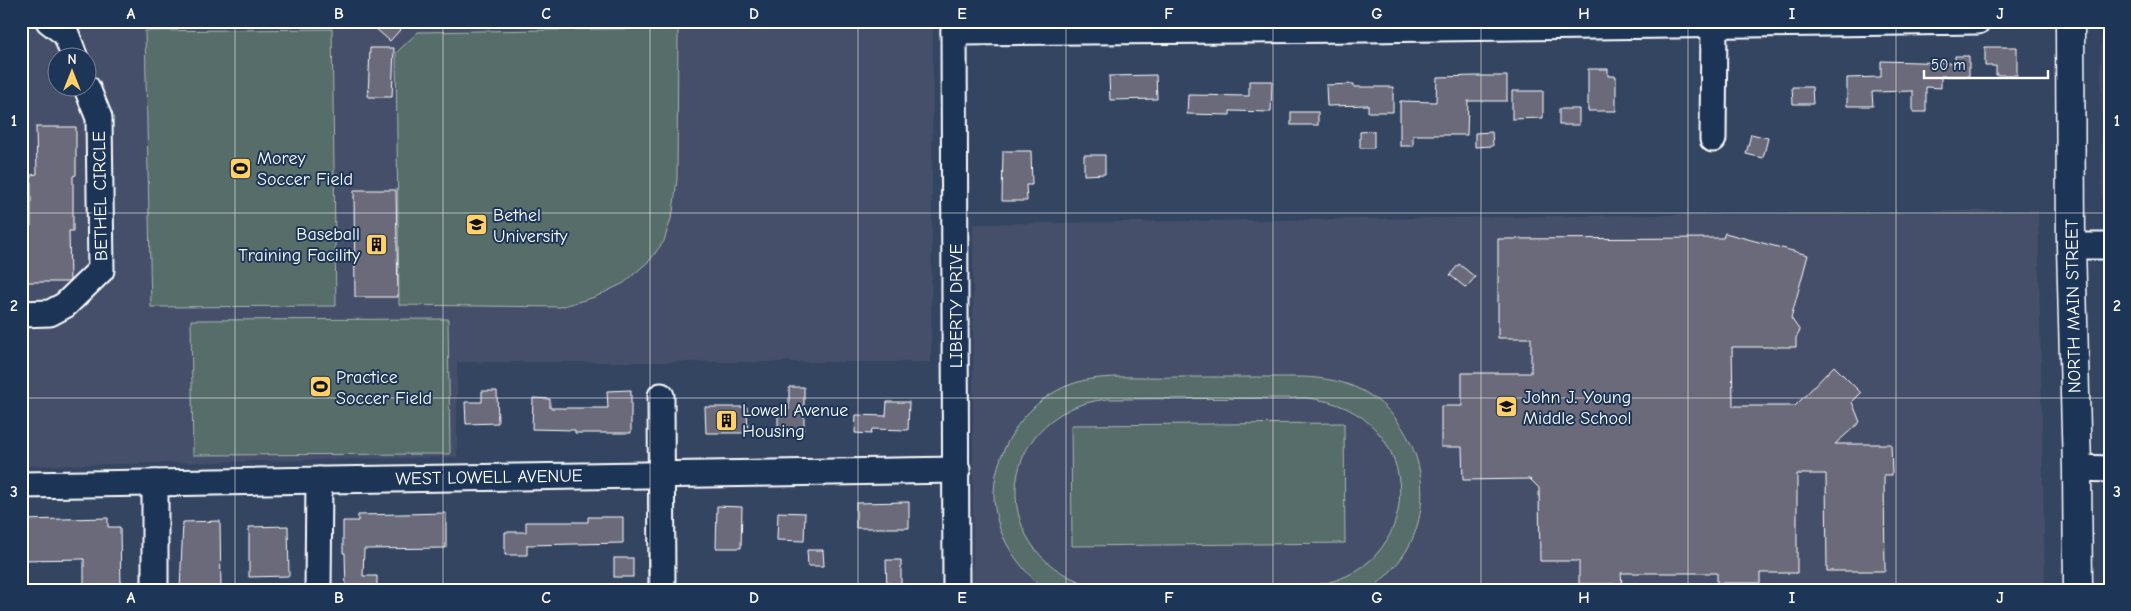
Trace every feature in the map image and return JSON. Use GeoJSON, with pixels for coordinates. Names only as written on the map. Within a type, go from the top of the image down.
{"type":"FeatureCollection","features":[{"type":"Feature","properties":{"kind":"main road","name":"NORTH MAIN STREET"},"geometry":{"type":"LineString","coordinates":[[2070,21],[2071,246],[2078,468],[2078,590]]}},
{"type":"Feature","properties":{"kind":"street"},"geometry":{"type":"LineString","coordinates":[[49,21],[66,34],[71,48]]}},
{"type":"Feature","properties":{"kind":"street"},"geometry":{"type":"LineString","coordinates":[[954,26],[1978,21]]}},
{"type":"Feature","properties":{"kind":"street"},"geometry":{"type":"LineString","coordinates":[[1713,138],[1714,23]]}},
{"type":"Feature","properties":{"kind":"street","name":"LIBERTY DRIVE"},"geometry":{"type":"LineString","coordinates":[[954,26],[956,590]]}},
{"type":"Feature","properties":{"kind":"street","name":"BETHEL CIRCLE"},"geometry":{"type":"LineString","coordinates":[[21,314],[50,312],[65,305],[101,270],[99,118],[91,98]]}},
{"type":"Feature","properties":{"kind":"street"},"geometry":{"type":"LineString","coordinates":[[2071,246],[2110,246]]}},
{"type":"Feature","properties":{"kind":"street"},"geometry":{"type":"LineString","coordinates":[[661,396],[662,590]]}},
{"type":"Feature","properties":{"kind":"street"},"geometry":{"type":"LineString","coordinates":[[2078,468],[2110,468]]}},
{"type":"Feature","properties":{"kind":"street","name":"WEST LOWELL AVENUE"},"geometry":{"type":"LineString","coordinates":[[21,484],[957,470]]}},
{"type":"Feature","properties":{"kind":"street"},"geometry":{"type":"LineString","coordinates":[[318,590],[319,480]]}},
{"type":"Feature","properties":{"kind":"street"},"geometry":{"type":"LineString","coordinates":[[155,483],[155,590]]}},
{"type":"Feature","properties":{"kind":"shaded area","name":"Bethel University"},"geometry":{"type":"Polygon","coordinates":[[[21,21],[933,21],[931,362],[457,362],[457,457],[21,466],[21,21]]]}},
{"type":"Feature","properties":{"kind":"shaded area"},"geometry":{"type":"Polygon","coordinates":[[[2104,36],[2110,36],[2110,225],[2103,220],[2102,212],[2101,39],[2104,36]]]}},
{"type":"Feature","properties":{"kind":"shaded area","name":"John J. Young Middle School"},"geometry":{"type":"Polygon","coordinates":[[[2038,210],[2045,590],[973,590],[973,224],[2038,210]]]}},
{"type":"Feature","properties":{"kind":"shaded area"},"geometry":{"type":"Polygon","coordinates":[[[2110,271],[2110,448],[2108,447],[2104,279],[2110,271]]]}},
{"type":"Feature","properties":{"kind":"green space"},"geometry":{"type":"Polygon","coordinates":[[[678,28],[677,179],[673,212],[664,241],[650,260],[624,283],[595,297],[560,307],[399,305],[396,53],[418,32],[678,28]]]}},
{"type":"Feature","properties":{"kind":"green space","name":"Morey Soccer Field"},"geometry":{"type":"Polygon","coordinates":[[[332,29],[336,306],[151,307],[145,31],[332,29]]]}},
{"type":"Feature","properties":{"kind":"green space","name":"Practice Soccer Field"},"geometry":{"type":"Polygon","coordinates":[[[448,319],[450,454],[193,455],[191,320],[448,319]]]}},
{"type":"Feature","properties":{"kind":"green space"},"geometry":{"type":"Polygon","coordinates":[[[1124,377],[1311,377],[1334,381],[1363,391],[1382,404],[1397,420],[1409,439],[1417,460],[1421,482],[1421,504],[1417,527],[1408,548],[1394,568],[1376,585],[1387,586],[1387,590],[1015,590],[1043,588],[1020,565],[1004,538],[995,508],[996,475],[1008,441],[1029,412],[1042,400],[1073,383],[1091,379],[1124,377]],[[1306,398],[1107,399],[1068,410],[1040,430],[1023,458],[1016,489],[1020,520],[1035,549],[1062,573],[1099,587],[1306,586],[1347,576],[1376,554],[1394,525],[1400,492],[1394,460],[1376,430],[1347,409],[1306,398]]]}},
{"type":"Feature","properties":{"kind":"green space"},"geometry":{"type":"Polygon","coordinates":[[[1344,423],[1345,543],[1072,546],[1071,425],[1344,423]]]}},
{"type":"Feature","properties":{"kind":"green space"},"geometry":{"type":"Polygon","coordinates":[[[2110,488],[2110,590],[2109,590],[2108,489],[2110,488]]]}},
{"type":"Feature","properties":{"kind":"building"},"geometry":{"type":"Polygon","coordinates":[[[367,21],[408,21],[390,41],[367,21]]]}},
{"type":"Feature","properties":{"kind":"building"},"geometry":{"type":"Polygon","coordinates":[[[1985,47],[2017,47],[2017,75],[1996,75],[1996,66],[1985,66],[1985,47]]]}},
{"type":"Feature","properties":{"kind":"building"},"geometry":{"type":"Polygon","coordinates":[[[370,48],[394,48],[392,97],[368,97],[370,48]]]}},
{"type":"Feature","properties":{"kind":"building"},"geometry":{"type":"Polygon","coordinates":[[[1955,56],[1969,56],[1969,76],[1941,76],[1941,88],[1926,87],[1926,112],[1913,112],[1913,91],[1872,92],[1873,106],[1847,106],[1847,78],[1881,77],[1881,61],[1955,63],[1955,56]]]}},
{"type":"Feature","properties":{"kind":"building"},"geometry":{"type":"Polygon","coordinates":[[[1588,69],[1608,69],[1608,76],[1616,76],[1616,111],[1588,111],[1588,69]]]}},
{"type":"Feature","properties":{"kind":"building"},"geometry":{"type":"Polygon","coordinates":[[[1156,75],[1157,99],[1110,100],[1109,76],[1156,75]]]}},
{"type":"Feature","properties":{"kind":"building"},"geometry":{"type":"Polygon","coordinates":[[[1507,76],[1507,101],[1468,101],[1467,135],[1413,135],[1413,146],[1400,146],[1400,101],[1436,102],[1437,77],[1507,76]]]}},
{"type":"Feature","properties":{"kind":"building"},"geometry":{"type":"Polygon","coordinates":[[[1249,81],[1272,81],[1271,112],[1230,111],[1230,115],[1187,114],[1188,95],[1249,96],[1249,81]]]}},
{"type":"Feature","properties":{"kind":"building"},"geometry":{"type":"Polygon","coordinates":[[[1354,84],[1354,87],[1393,87],[1393,112],[1368,112],[1368,105],[1327,106],[1326,85],[1354,84]]]}},
{"type":"Feature","properties":{"kind":"building"},"geometry":{"type":"Polygon","coordinates":[[[1792,87],[1812,87],[1813,104],[1793,104],[1792,87]]]}},
{"type":"Feature","properties":{"kind":"building"},"geometry":{"type":"Polygon","coordinates":[[[1512,91],[1543,91],[1543,118],[1512,119],[1512,91]]]}},
{"type":"Feature","properties":{"kind":"building"},"geometry":{"type":"Polygon","coordinates":[[[1559,109],[1579,109],[1579,125],[1559,125],[1559,109]]]}},
{"type":"Feature","properties":{"kind":"building"},"geometry":{"type":"Polygon","coordinates":[[[1291,112],[1318,112],[1318,125],[1291,125],[1291,112]]]}},
{"type":"Feature","properties":{"kind":"building"},"geometry":{"type":"Polygon","coordinates":[[[36,127],[76,127],[76,175],[73,176],[73,231],[69,231],[70,280],[68,282],[21,282],[21,223],[31,226],[31,175],[37,174],[36,127]]]}},
{"type":"Feature","properties":{"kind":"building"},"geometry":{"type":"Polygon","coordinates":[[[1374,131],[1374,148],[1360,148],[1360,132],[1374,131]]]}},
{"type":"Feature","properties":{"kind":"building"},"geometry":{"type":"Polygon","coordinates":[[[1492,132],[1493,146],[1475,147],[1475,133],[1492,132]]]}},
{"type":"Feature","properties":{"kind":"building"},"geometry":{"type":"Polygon","coordinates":[[[1751,134],[1768,138],[1763,158],[1746,154],[1751,134]]]}},
{"type":"Feature","properties":{"kind":"building"},"geometry":{"type":"Polygon","coordinates":[[[1003,151],[1031,151],[1032,185],[1026,185],[1027,201],[1002,201],[1003,151]]]}},
{"type":"Feature","properties":{"kind":"building"},"geometry":{"type":"Polygon","coordinates":[[[1084,155],[1105,155],[1105,174],[1084,175],[1084,155]]]}},
{"type":"Feature","properties":{"kind":"building","name":"Baseball Training Facility"},"geometry":{"type":"Polygon","coordinates":[[[354,190],[396,190],[398,297],[355,297],[354,190]]]}},
{"type":"Feature","properties":{"kind":"building"},"geometry":{"type":"Polygon","coordinates":[[[1725,233],[1808,255],[1791,318],[1800,331],[1796,338],[1796,347],[1732,347],[1733,406],[1795,406],[1834,366],[1861,393],[1852,402],[1860,422],[1835,444],[1891,444],[1892,475],[1884,475],[1885,571],[1827,571],[1826,474],[1797,474],[1797,573],[1760,573],[1760,583],[1717,583],[1717,573],[1621,573],[1622,584],[1579,584],[1579,561],[1540,561],[1539,488],[1530,479],[1463,480],[1462,447],[1441,447],[1441,406],[1462,406],[1462,373],[1531,373],[1531,338],[1498,338],[1498,239],[1723,238],[1725,233]]]}},
{"type":"Feature","properties":{"kind":"building"},"geometry":{"type":"Polygon","coordinates":[[[1459,264],[1475,277],[1466,288],[1450,275],[1459,264]]]}},
{"type":"Feature","properties":{"kind":"building"},"geometry":{"type":"Polygon","coordinates":[[[789,387],[804,387],[804,430],[778,430],[778,410],[789,410],[789,387]]]}},
{"type":"Feature","properties":{"kind":"building"},"geometry":{"type":"Polygon","coordinates":[[[631,390],[631,433],[575,433],[575,430],[532,429],[533,398],[550,399],[550,408],[608,408],[607,391],[631,390]]]}},
{"type":"Feature","properties":{"kind":"building"},"geometry":{"type":"Polygon","coordinates":[[[482,391],[497,391],[498,423],[466,424],[465,402],[482,402],[482,391]]]}},
{"type":"Feature","properties":{"kind":"building"},"geometry":{"type":"Polygon","coordinates":[[[887,402],[909,402],[908,430],[872,429],[871,434],[855,433],[856,415],[886,416],[887,402]]]}},
{"type":"Feature","properties":{"kind":"building","name":"Lowell Avenue Housing"},"geometry":{"type":"Polygon","coordinates":[[[705,407],[747,407],[748,433],[706,433],[705,407]]]}},
{"type":"Feature","properties":{"kind":"building"},"geometry":{"type":"Polygon","coordinates":[[[909,502],[909,528],[856,528],[856,503],[909,502]]]}},
{"type":"Feature","properties":{"kind":"building"},"geometry":{"type":"Polygon","coordinates":[[[717,506],[742,507],[741,548],[716,548],[717,506]]]}},
{"type":"Feature","properties":{"kind":"building"},"geometry":{"type":"Polygon","coordinates":[[[778,512],[805,513],[804,541],[777,540],[778,512]]]}},
{"type":"Feature","properties":{"kind":"building"},"geometry":{"type":"Polygon","coordinates":[[[446,513],[446,548],[364,549],[363,576],[377,576],[377,590],[346,590],[343,521],[358,521],[358,515],[446,513]]]}},
{"type":"Feature","properties":{"kind":"building"},"geometry":{"type":"Polygon","coordinates":[[[588,517],[623,517],[623,543],[527,545],[527,555],[505,555],[505,532],[526,532],[526,522],[588,522],[588,517]]]}},
{"type":"Feature","properties":{"kind":"building"},"geometry":{"type":"Polygon","coordinates":[[[108,518],[108,527],[120,527],[121,590],[84,590],[84,559],[21,560],[21,520],[108,518]]]}},
{"type":"Feature","properties":{"kind":"building"},"geometry":{"type":"Polygon","coordinates":[[[220,521],[221,590],[180,590],[183,522],[220,521]]]}},
{"type":"Feature","properties":{"kind":"building"},"geometry":{"type":"Polygon","coordinates":[[[288,526],[289,576],[249,577],[249,527],[288,526]]]}},
{"type":"Feature","properties":{"kind":"building"},"geometry":{"type":"Polygon","coordinates":[[[807,550],[823,550],[824,566],[808,566],[807,550]]]}},
{"type":"Feature","properties":{"kind":"building"},"geometry":{"type":"Polygon","coordinates":[[[614,558],[633,558],[633,577],[614,577],[614,558]]]}},
{"type":"Feature","properties":{"kind":"building"},"geometry":{"type":"Polygon","coordinates":[[[886,560],[901,560],[901,590],[887,590],[886,560]]]}},
{"type":"Feature","properties":{"kind":"place","name":"Morey Soccer Field"},"geometry":{"type":"Point","coordinates":[241,168]}},
{"type":"Feature","properties":{"kind":"place","name":"Bethel University"},"geometry":{"type":"Point","coordinates":[477,225]}},
{"type":"Feature","properties":{"kind":"place","name":"Baseball Training Facility"},"geometry":{"type":"Point","coordinates":[376,244]}},
{"type":"Feature","properties":{"kind":"place","name":"Practice Soccer Field"},"geometry":{"type":"Point","coordinates":[320,387]}},
{"type":"Feature","properties":{"kind":"place","name":"John J. Young Middle School"},"geometry":{"type":"Point","coordinates":[1507,407]}},
{"type":"Feature","properties":{"kind":"place","name":"Lowell Avenue Housing"},"geometry":{"type":"Point","coordinates":[726,420]}}]}
